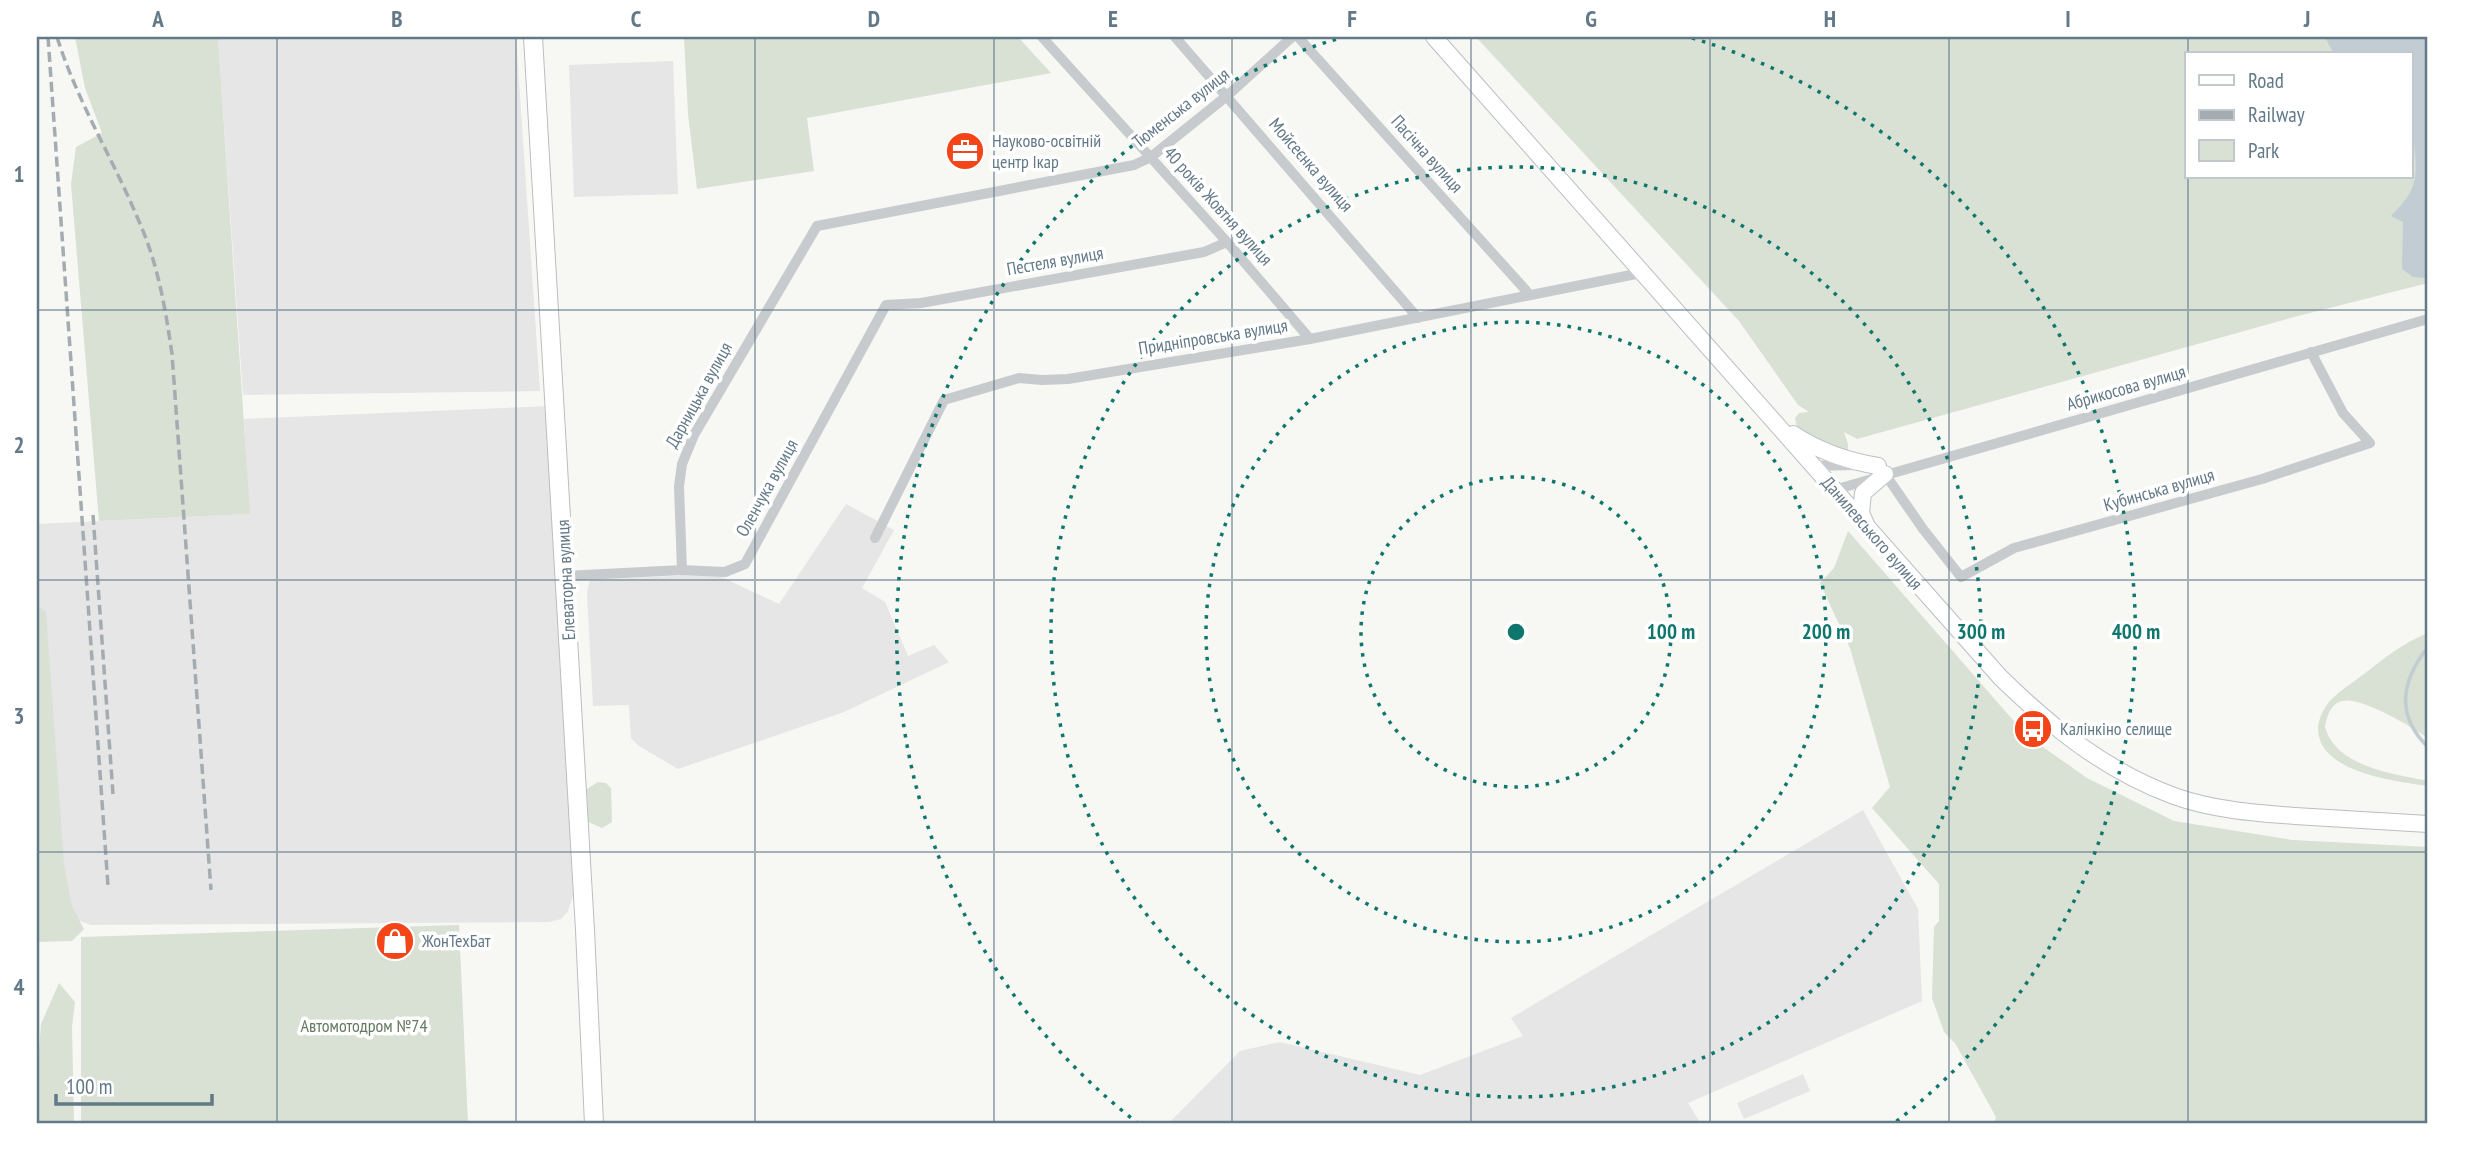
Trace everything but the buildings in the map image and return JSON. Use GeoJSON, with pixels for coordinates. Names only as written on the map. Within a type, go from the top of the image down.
{"type":"FeatureCollection","features":[{"type":"Feature","properties":{"kind":"main road","name":"Елеваторна вулиця"},"geometry":{"type":"LineString","coordinates":[[533,37],[594,1124]]}},
{"type":"Feature","properties":{"kind":"street","name":"40 років Жовтня вулиця"},"geometry":{"type":"LineString","coordinates":[[1042,37],[1310,338]]}},
{"type":"Feature","properties":{"kind":"street","name":"Мойсеєнка вулиця"},"geometry":{"type":"LineString","coordinates":[[1175,37],[1418,317]]}},
{"type":"Feature","properties":{"kind":"street","name":"Тюменська вулиця"},"geometry":{"type":"LineString","coordinates":[[802,251],[817,226],[1134,165],[1151,157],[1228,95],[1292,37]]}},
{"type":"Feature","properties":{"kind":"street","name":"Пасічна вулиця"},"geometry":{"type":"LineString","coordinates":[[1298,37],[1530,295]]}},
{"type":"Feature","properties":{"kind":"street","name":"Данилевського вулиця"},"geometry":{"type":"LineString","coordinates":[[1434,37],[2000,677],[2080,747],[2133,778],[2176,797],[2222,808],[2282,815],[2428,824]]}},
{"type":"Feature","properties":{"kind":"street","name":"Пестеля вулиця"},"geometry":{"type":"LineString","coordinates":[[886,305],[921,303],[1204,252],[1227,242]]}},
{"type":"Feature","properties":{"kind":"street","name":"Дарницька вулиця"},"geometry":{"type":"LineString","coordinates":[[682,570],[682,464],[694,435],[802,251]]}},
{"type":"Feature","properties":{"kind":"street","name":"Придніпровська вулиця"},"geometry":{"type":"LineString","coordinates":[[875,538],[944,400],[1019,378],[1069,379],[1310,338],[1641,273]]}},
{"type":"Feature","properties":{"kind":"street","name":"Оленчука вулиця"},"geometry":{"type":"LineString","coordinates":[[565,576],[682,570],[726,572],[745,564],[886,305]]}},
{"type":"Feature","properties":{"kind":"street","name":"Абрикосова вулиця"},"geometry":{"type":"LineString","coordinates":[[1881,470],[1922,464],[2428,319]]}},
{"type":"Feature","properties":{"kind":"street","name":"Кубинська вулиця"},"geometry":{"type":"LineString","coordinates":[[1881,470],[1961,577],[2014,548],[2262,479],[2370,443],[2343,413],[2311,352]]}},
{"type":"Feature","properties":{"kind":"street"},"geometry":{"type":"LineString","coordinates":[[1775,422],[1811,446],[1881,470]]}},
{"type":"Feature","properties":{"kind":"street"},"geometry":{"type":"LineString","coordinates":[[1813,466],[1881,470]]}},
{"type":"Feature","properties":{"kind":"street"},"geometry":{"type":"LineString","coordinates":[[1834,490],[1881,470]]}},
{"type":"Feature","properties":{"kind":"street"},"geometry":{"type":"LineString","coordinates":[[1868,530],[1861,513],[1863,493],[1881,470]]}},
{"type":"Feature","properties":{"kind":"shaded area"},"geometry":{"type":"Polygon","coordinates":[[[218,37],[516,37],[540,391],[243,395],[218,37]]]}},
{"type":"Feature","properties":{"kind":"shaded area"},"geometry":{"type":"Polygon","coordinates":[[[2325,37],[2428,37],[2428,278],[2413,277],[2402,269],[2403,222],[2391,216],[2406,199],[2414,183],[2416,166],[2412,142],[2412,52],[2333,52],[2325,37]]]}},
{"type":"Feature","properties":{"kind":"shaded area"},"geometry":{"type":"Polygon","coordinates":[[[673,61],[678,194],[574,197],[569,65],[673,61]]]}},
{"type":"Feature","properties":{"kind":"shaded area"},"geometry":{"type":"Polygon","coordinates":[[[551,406],[573,896],[568,911],[561,919],[549,922],[91,925],[72,918],[37,704],[37,524],[249,514],[244,419],[551,406]]]}},
{"type":"Feature","properties":{"kind":"shaded area"},"geometry":{"type":"Polygon","coordinates":[[[846,504],[894,530],[862,588],[885,602],[908,656],[934,645],[949,662],[844,712],[678,769],[639,746],[631,738],[629,705],[593,706],[587,592],[590,580],[715,574],[779,604],[846,504]]]}},
{"type":"Feature","properties":{"kind":"shaded area"},"geometry":{"type":"Polygon","coordinates":[[[1863,810],[1918,909],[1922,1001],[1688,1103],[1701,1124],[1168,1124],[1240,1051],[1280,1042],[1420,1075],[1523,1036],[1511,1018],[1863,810]]]}},
{"type":"Feature","properties":{"kind":"shaded area"},"geometry":{"type":"Polygon","coordinates":[[[1803,1074],[1810,1091],[1744,1119],[1737,1103],[1803,1074]]]}},
{"type":"Feature","properties":{"kind":"green space"},"geometry":{"type":"Polygon","coordinates":[[[75,37],[218,37],[250,514],[99,521],[71,184],[76,147],[102,133],[85,88],[75,37]]]}},
{"type":"Feature","properties":{"kind":"green space"},"geometry":{"type":"Polygon","coordinates":[[[684,37],[1018,37],[1051,73],[807,118],[814,171],[697,189],[688,114],[684,37]]]}},
{"type":"Feature","properties":{"kind":"green space"},"geometry":{"type":"Polygon","coordinates":[[[1476,37],[2428,37],[2428,283],[2298,316],[1857,439],[1844,432],[1848,455],[1797,429],[1795,418],[1799,413],[1809,412],[1798,405],[1739,321],[1476,37]]]}},
{"type":"Feature","properties":{"kind":"green space"},"geometry":{"type":"Polygon","coordinates":[[[1848,531],[2026,735],[2087,778],[2174,821],[2292,840],[2428,847],[2428,1124],[1994,1124],[1996,1117],[1955,1043],[1944,1032],[1932,998],[1934,927],[1939,921],[1939,884],[1872,808],[1890,787],[1850,648],[1820,583],[1834,568],[1848,531]]]}},
{"type":"Feature","properties":{"kind":"green space"},"geometry":{"type":"Polygon","coordinates":[[[37,605],[46,612],[64,865],[72,907],[84,929],[72,941],[37,942],[37,605]]]}},
{"type":"Feature","properties":{"kind":"green space"},"geometry":{"type":"Polygon","coordinates":[[[2428,633],[2428,738],[2386,713],[2350,701],[2342,701],[2332,708],[2325,727],[2331,741],[2353,760],[2383,771],[2428,781],[2428,786],[2361,772],[2331,756],[2322,744],[2318,729],[2321,716],[2329,703],[2390,654],[2428,633]]]}},
{"type":"Feature","properties":{"kind":"green space"},"geometry":{"type":"Polygon","coordinates":[[[598,782],[606,783],[611,788],[612,822],[602,828],[588,822],[587,789],[598,782]]]}},
{"type":"Feature","properties":{"kind":"green space","name":"Автомотодром №74"},"geometry":{"type":"Polygon","coordinates":[[[459,925],[468,1124],[81,1124],[81,937],[459,925]]]}},
{"type":"Feature","properties":{"kind":"green space"},"geometry":{"type":"Polygon","coordinates":[[[59,983],[75,1002],[72,1027],[74,1124],[37,1124],[41,1024],[59,983]]]}},
{"type":"Feature","properties":{"kind":"waterway"},"geometry":{"type":"LineString","coordinates":[[2428,647],[2412,672],[2406,698],[2410,723],[2428,747]]}},
{"type":"Feature","properties":{"kind":"railway"},"geometry":{"type":"LineString","coordinates":[[37,37],[37,112]]}},
{"type":"Feature","properties":{"kind":"railway"},"geometry":{"type":"LineString","coordinates":[[48,37],[108,886]]}},
{"type":"Feature","properties":{"kind":"railway"},"geometry":{"type":"LineString","coordinates":[[57,37],[74,84],[145,236],[156,269],[167,319],[172,354],[211,890]]}},
{"type":"Feature","properties":{"kind":"railway"},"geometry":{"type":"LineString","coordinates":[[93,515],[113,794]]}},
{"type":"Feature","properties":{"kind":"place","name":"Науково-освітній центр Ікар"},"geometry":{"type":"Point","coordinates":[965,151]}},
{"type":"Feature","properties":{"kind":"place","name":"Калінкіно селище"},"geometry":{"type":"Point","coordinates":[2033,729]}},
{"type":"Feature","properties":{"kind":"place","name":"ЖонТехБат"},"geometry":{"type":"Point","coordinates":[395,941]}}]}
